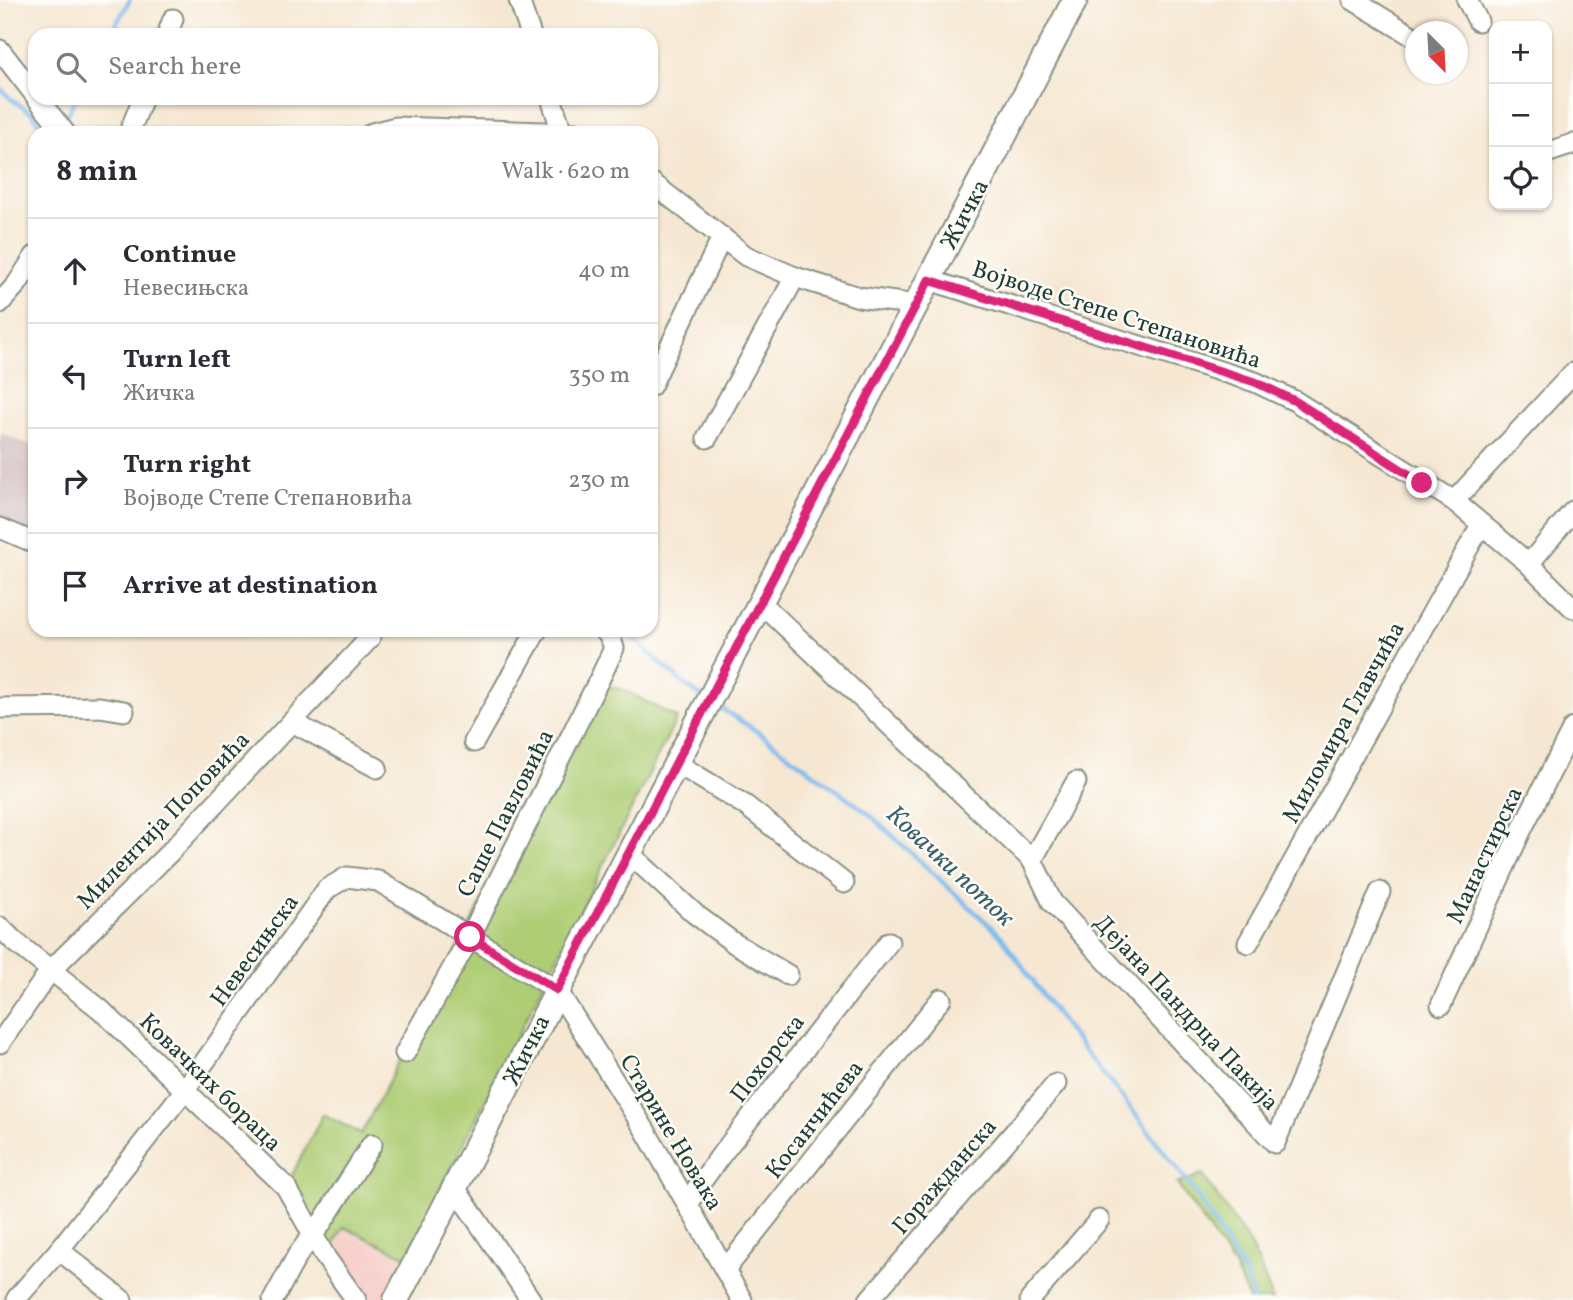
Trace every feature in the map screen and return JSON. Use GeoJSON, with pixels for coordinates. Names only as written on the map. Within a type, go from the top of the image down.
{"type":"FeatureCollection","features":[{"type":"Feature","properties":{"kind":"main road","name":"Жичка"},"geometry":{"type":"LineString","coordinates":[[396,1300],[1075,0]]}},
{"type":"Feature","properties":{"kind":"street"},"geometry":{"type":"LineString","coordinates":[[519,0],[529,28]]}},
{"type":"Feature","properties":{"kind":"street"},"geometry":{"type":"LineString","coordinates":[[1353,0],[1405,32]]}},
{"type":"Feature","properties":{"kind":"street"},"geometry":{"type":"LineString","coordinates":[[1467,0],[1478,21]]}},
{"type":"Feature","properties":{"kind":"street"},"geometry":{"type":"LineString","coordinates":[[0,50],[28,86]]}},
{"type":"Feature","properties":{"kind":"street"},"geometry":{"type":"LineString","coordinates":[[43,105],[60,126]]}},
{"type":"Feature","properties":{"kind":"street"},"geometry":{"type":"LineString","coordinates":[[132,126],[140,105]]}},
{"type":"Feature","properties":{"kind":"street"},"geometry":{"type":"LineString","coordinates":[[553,105],[560,126]]}},
{"type":"Feature","properties":{"kind":"street"},"geometry":{"type":"LineString","coordinates":[[1552,151],[1573,144]]}},
{"type":"Feature","properties":{"kind":"street"},"geometry":{"type":"LineString","coordinates":[[658,187],[746,256],[795,278],[859,297],[916,305]]}},
{"type":"Feature","properties":{"kind":"street"},"geometry":{"type":"LineString","coordinates":[[658,371],[722,237]]}},
{"type":"Feature","properties":{"kind":"street"},"geometry":{"type":"LineString","coordinates":[[0,303],[28,267]]}},
{"type":"Feature","properties":{"kind":"street"},"geometry":{"type":"LineString","coordinates":[[707,438],[795,278]]}},
{"type":"Feature","properties":{"kind":"street","name":"Војводе Степе Степановића"},"geometry":{"type":"LineString","coordinates":[[929,280],[1255,382],[1295,401],[1454,501],[1529,564],[1573,608]]}},
{"type":"Feature","properties":{"kind":"street"},"geometry":{"type":"LineString","coordinates":[[1454,501],[1573,373]]}},
{"type":"Feature","properties":{"kind":"street"},"geometry":{"type":"LineString","coordinates":[[1529,564],[1573,512]]}},
{"type":"Feature","properties":{"kind":"street","name":"Миломира Главчића"},"geometry":{"type":"LineString","coordinates":[[1248,943],[1481,525]]}},
{"type":"Feature","properties":{"kind":"street"},"geometry":{"type":"LineString","coordinates":[[0,528],[28,540]]}},
{"type":"Feature","properties":{"kind":"street","name":"Дејана Пандрца Пакија"},"geometry":{"type":"LineString","coordinates":[[760,602],[1032,860],[1052,902],[1275,1143],[1380,892]]}},
{"type":"Feature","properties":{"kind":"street"},"geometry":{"type":"LineString","coordinates":[[474,742],[533,637]]}},
{"type":"Feature","properties":{"kind":"street","name":"Саше Павловића"},"geometry":{"type":"LineString","coordinates":[[405,1053],[470,937],[614,648],[610,637]]}},
{"type":"Feature","properties":{"kind":"street","name":"Милентија Поповића"},"geometry":{"type":"LineString","coordinates":[[0,1043],[50,971],[172,850],[370,638]]}},
{"type":"Feature","properties":{"kind":"street"},"geometry":{"type":"LineString","coordinates":[[0,708],[100,707],[124,711]]}},
{"type":"Feature","properties":{"kind":"street"},"geometry":{"type":"LineString","coordinates":[[292,722],[377,768]]}},
{"type":"Feature","properties":{"kind":"street","name":"Манастирска"},"geometry":{"type":"LineString","coordinates":[[1441,1005],[1521,831],[1573,728]]}},
{"type":"Feature","properties":{"kind":"street"},"geometry":{"type":"LineString","coordinates":[[676,764],[745,805],[844,883]]}},
{"type":"Feature","properties":{"kind":"street"},"geometry":{"type":"LineString","coordinates":[[1032,860],[1076,782]]}},
{"type":"Feature","properties":{"kind":"street"},"geometry":{"type":"LineString","coordinates":[[629,853],[695,914],[734,943],[788,975]]}},
{"type":"Feature","properties":{"kind":"street","name":"Невесињска"},"geometry":{"type":"LineString","coordinates":[[18,1298],[184,1091],[327,889],[335,882],[347,877],[378,881],[557,990]]}},
{"type":"Feature","properties":{"kind":"street","name":"Ковачких бораца"},"geometry":{"type":"LineString","coordinates":[[0,927],[50,971],[100,1009],[286,1187],[326,1258],[356,1300]]}},
{"type":"Feature","properties":{"kind":"street","name":"Похорска"},"geometry":{"type":"LineString","coordinates":[[688,1206],[697,1188],[721,1155],[889,942]]}},
{"type":"Feature","properties":{"kind":"street","name":"Старине Новака"},"geometry":{"type":"LineString","coordinates":[[557,990],[645,1130],[742,1300]]}},
{"type":"Feature","properties":{"kind":"street","name":"Косанчићева"},"geometry":{"type":"LineString","coordinates":[[725,1270],[941,999]]}},
{"type":"Feature","properties":{"kind":"street","name":"Горажданска"},"geometry":{"type":"LineString","coordinates":[[869,1300],[1056,1084]]}},
{"type":"Feature","properties":{"kind":"street"},"geometry":{"type":"LineString","coordinates":[[273,1300],[312,1233],[323,1221],[372,1144]]}},
{"type":"Feature","properties":{"kind":"street"},"geometry":{"type":"LineString","coordinates":[[455,1188],[531,1300]]}},
{"type":"Feature","properties":{"kind":"street"},"geometry":{"type":"LineString","coordinates":[[1030,1300],[1100,1220]]}},
{"type":"Feature","properties":{"kind":"street"},"geometry":{"type":"LineString","coordinates":[[59,1250],[122,1300]]}},
{"type":"Feature","properties":{"kind":"shaded area"},"geometry":{"type":"Polygon","coordinates":[[[0,433],[28,444],[28,540],[0,528],[0,433]]]}},
{"type":"Feature","properties":{"kind":"shaded area"},"geometry":{"type":"Polygon","coordinates":[[[344,1227],[407,1257],[385,1300],[356,1300],[326,1258],[344,1227]]]}},
{"type":"Feature","properties":{"kind":"green space"},"geometry":{"type":"Polygon","coordinates":[[[597,682],[624,690],[677,718],[407,1257],[344,1227],[326,1258],[286,1187],[323,1114],[361,1134],[597,682]]]}},
{"type":"Feature","properties":{"kind":"green space"},"geometry":{"type":"Polygon","coordinates":[[[1202,1174],[1246,1238],[1273,1300],[1249,1300],[1234,1266],[1177,1184],[1202,1174]]]}},
{"type":"Feature","properties":{"kind":"waterway","name":"Ковачки поток"},"geometry":{"type":"LineString","coordinates":[[114,28],[130,0]]}},
{"type":"Feature","properties":{"kind":"waterway"},"geometry":{"type":"LineString","coordinates":[[0,88],[33,114],[41,126]]}},
{"type":"Feature","properties":{"kind":"waterway","name":"Ковачки поток"},"geometry":{"type":"LineString","coordinates":[[63,122],[72,105]]}},
{"type":"Feature","properties":{"kind":"waterway","name":"Ковачки поток"},"geometry":{"type":"LineString","coordinates":[[631,637],[702,697]]}},
{"type":"Feature","properties":{"kind":"waterway","name":"Ковачки поток"},"geometry":{"type":"LineString","coordinates":[[716,705],[755,730],[868,813],[1001,936],[1067,1029],[1196,1193],[1246,1276],[1254,1300]]}},
{"type":"Feature","properties":{"kind":"route"},"geometry":{"type":"LineString","coordinates":[[470,937],[557,990],[929,280],[1255,382],[1295,401],[1422,483]]}}]}
